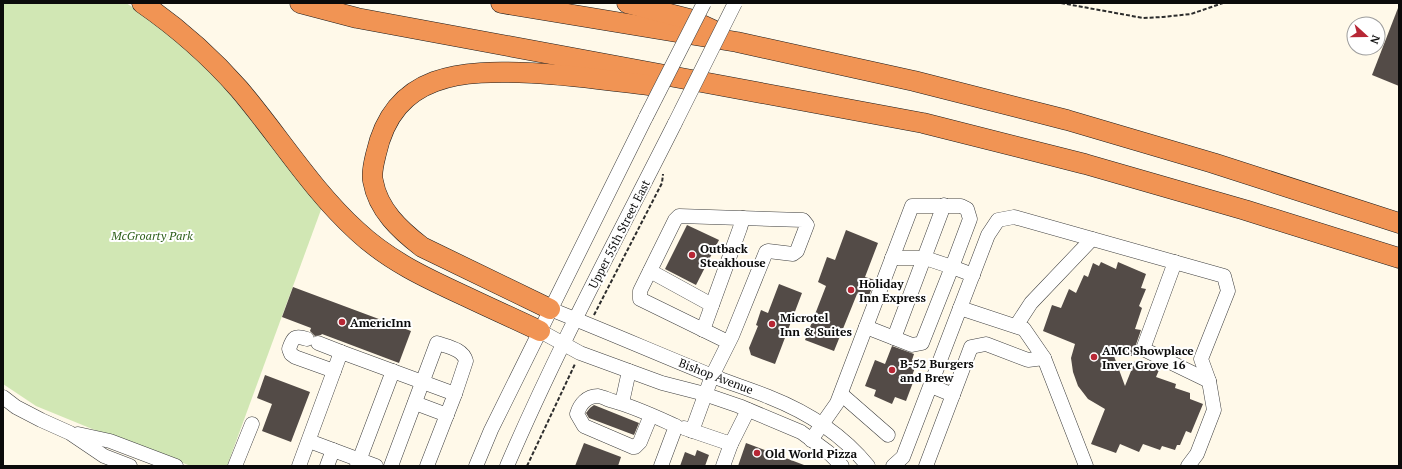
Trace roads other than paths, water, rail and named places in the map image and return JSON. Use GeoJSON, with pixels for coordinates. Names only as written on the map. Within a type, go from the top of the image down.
{"type":"FeatureCollection","features":[{"type":"Feature","properties":{"kind":"highway"},"geometry":{"type":"LineString","coordinates":[[142,3],[179,30],[205,52],[239,90],[327,201],[357,231],[378,249],[420,276],[540,330]]}},
{"type":"Feature","properties":{"kind":"highway"},"geometry":{"type":"LineString","coordinates":[[300,3],[357,18],[923,124],[1085,164],[1245,210],[1396,258]]}},
{"type":"Feature","properties":{"kind":"highway"},"geometry":{"type":"LineString","coordinates":[[501,3],[737,42],[914,81],[1067,120],[1228,168],[1399,224]]}},
{"type":"Feature","properties":{"kind":"highway"},"geometry":{"type":"LineString","coordinates":[[627,3],[689,19],[737,42]]}},
{"type":"Feature","properties":{"kind":"highway"},"geometry":{"type":"LineString","coordinates":[[550,309],[422,247],[404,234],[390,218],[380,201],[372,180],[374,160],[378,142],[386,125],[394,111],[408,96],[426,84],[442,78],[469,73],[499,72],[562,75],[694,91],[763,94]]}},
{"type":"Feature","properties":{"kind":"street"},"geometry":{"type":"LineString","coordinates":[[476,466],[490,430],[704,3]]}},
{"type":"Feature","properties":{"kind":"street","name":"Upper 55th Street East"},"geometry":{"type":"LineString","coordinates":[[506,466],[563,344],[735,3]]}},
{"type":"Feature","properties":{"kind":"street"},"geometry":{"type":"LineString","coordinates":[[894,338],[944,205]]}},
{"type":"Feature","properties":{"kind":"street"},"geometry":{"type":"LineString","coordinates":[[811,440],[837,403],[841,394],[866,327],[892,258],[912,206],[944,205],[961,206],[967,209],[970,220],[922,343],[912,345],[866,327]]}},
{"type":"Feature","properties":{"kind":"street"},"geometry":{"type":"LineString","coordinates":[[692,431],[712,376],[728,342],[766,252],[793,254],[797,252],[807,225],[803,220],[679,216],[675,220],[640,291],[640,299],[728,342]]}},
{"type":"Feature","properties":{"kind":"street"},"geometry":{"type":"LineString","coordinates":[[893,466],[903,457],[988,235],[998,220],[1014,217],[1224,276],[1228,291],[1201,360],[1209,381],[1214,410],[1197,454],[1188,466]]}},
{"type":"Feature","properties":{"kind":"street"},"geometry":{"type":"LineString","coordinates":[[703,330],[740,228],[742,218]]}},
{"type":"Feature","properties":{"kind":"street"},"geometry":{"type":"LineString","coordinates":[[1016,326],[1031,303],[1092,239]]}},
{"type":"Feature","properties":{"kind":"street"},"geometry":{"type":"LineString","coordinates":[[892,258],[925,258],[973,275]]}},
{"type":"Feature","properties":{"kind":"street"},"geometry":{"type":"LineString","coordinates":[[1175,262],[1143,349],[1209,381]]}},
{"type":"Feature","properties":{"kind":"street"},"geometry":{"type":"LineString","coordinates":[[650,271],[712,305]]}},
{"type":"Feature","properties":{"kind":"street"},"geometry":{"type":"LineString","coordinates":[[960,308],[1024,329],[1044,358],[1086,466]]}},
{"type":"Feature","properties":{"kind":"street","name":"Bishop Avenue"},"geometry":{"type":"LineString","coordinates":[[550,309],[796,409],[822,424],[845,442],[868,466]]}},
{"type":"Feature","properties":{"kind":"street","name":"Bishop Avenue"},"geometry":{"type":"LineString","coordinates":[[540,330],[580,353],[662,383],[706,395],[748,410],[801,432],[828,452],[842,466]]}},
{"type":"Feature","properties":{"kind":"street"},"geometry":{"type":"LineString","coordinates":[[334,371],[295,357],[291,354],[289,349],[292,340],[299,336],[455,394]]}},
{"type":"Feature","properties":{"kind":"street"},"geometry":{"type":"LineString","coordinates":[[391,466],[437,343],[460,352],[465,356],[466,361],[427,466]]}},
{"type":"Feature","properties":{"kind":"street"},"geometry":{"type":"LineString","coordinates":[[926,466],[972,347],[986,344],[1028,360],[1044,358]]}},
{"type":"Feature","properties":{"kind":"street"},"geometry":{"type":"LineString","coordinates":[[299,466],[341,352]]}},
{"type":"Feature","properties":{"kind":"street"},"geometry":{"type":"LineString","coordinates":[[358,463],[393,371]]}},
{"type":"Feature","properties":{"kind":"street"},"geometry":{"type":"LineString","coordinates":[[622,404],[629,371]]}},
{"type":"Feature","properties":{"kind":"street"},"geometry":{"type":"LineString","coordinates":[[930,386],[953,395]]}},
{"type":"Feature","properties":{"kind":"street"},"geometry":{"type":"LineString","coordinates":[[841,394],[888,435]]}},
{"type":"Feature","properties":{"kind":"street"},"geometry":{"type":"LineString","coordinates":[[651,415],[640,442],[633,447],[584,426],[577,414],[579,407],[587,399],[599,396],[651,415],[676,426],[731,444]]}},
{"type":"Feature","properties":{"kind":"street"},"geometry":{"type":"LineString","coordinates":[[3,397],[16,407],[70,433],[110,441],[176,466]]}},
{"type":"Feature","properties":{"kind":"street"},"geometry":{"type":"LineString","coordinates":[[415,403],[446,415]]}},
{"type":"Feature","properties":{"kind":"street"},"geometry":{"type":"LineString","coordinates":[[723,466],[731,444],[748,410]]}},
{"type":"Feature","properties":{"kind":"street"},"geometry":{"type":"LineString","coordinates":[[235,466],[252,424]]}},
{"type":"Feature","properties":{"kind":"street"},"geometry":{"type":"LineString","coordinates":[[660,466],[676,426]]}},
{"type":"Feature","properties":{"kind":"street"},"geometry":{"type":"LineString","coordinates":[[70,433],[103,461],[130,466]]}},
{"type":"Feature","properties":{"kind":"street"},"geometry":{"type":"LineString","coordinates":[[103,461],[110,441]]}},
{"type":"Feature","properties":{"kind":"street"},"geometry":{"type":"LineString","coordinates":[[309,441],[333,450],[358,463],[376,466]]}},
{"type":"Feature","properties":{"kind":"street"},"geometry":{"type":"LineString","coordinates":[[327,466],[333,450]]}},
{"type":"Feature","properties":{"kind":"place","name":"Outback Steakhouse"},"geometry":{"type":"Point","coordinates":[692,255]}},
{"type":"Feature","properties":{"kind":"place","name":"Holiday Inn Express"},"geometry":{"type":"Point","coordinates":[851,290]}},
{"type":"Feature","properties":{"kind":"place","name":"AmericInn"},"geometry":{"type":"Point","coordinates":[342,322]}},
{"type":"Feature","properties":{"kind":"place","name":"Microtel Inn & Suites"},"geometry":{"type":"Point","coordinates":[772,324]}},
{"type":"Feature","properties":{"kind":"place","name":"AMC Showplace Inver Grove 16"},"geometry":{"type":"Point","coordinates":[1094,357]}},
{"type":"Feature","properties":{"kind":"place","name":"B-52 Burgers and Brew"},"geometry":{"type":"Point","coordinates":[892,370]}},
{"type":"Feature","properties":{"kind":"place","name":"Old World Pizza"},"geometry":{"type":"Point","coordinates":[757,453]}},
{"type":"Feature","properties":{"kind":"park label","name":"McGroarty Park"},"geometry":{"type":"Point","coordinates":[152,235]}}]}
